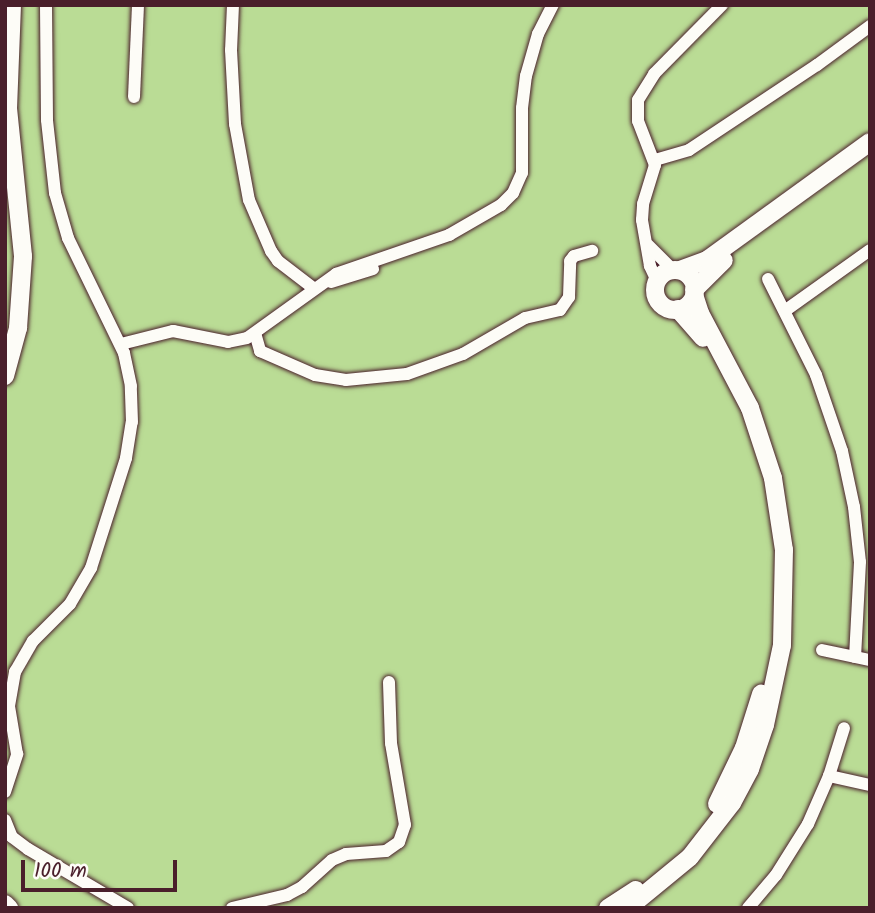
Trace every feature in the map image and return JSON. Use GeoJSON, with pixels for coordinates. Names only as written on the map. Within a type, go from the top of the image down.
{"type":"FeatureCollection","features":[{"type":"Feature","properties":{"kind":"street"},"geometry":{"type":"LineString","coordinates":[[5,376],[18,327],[23,256],[8,109],[12,5]]}},
{"type":"Feature","properties":{"kind":"street"},"geometry":{"type":"LineString","coordinates":[[5,792],[18,754],[9,706],[15,672],[26,651],[70,604],[85,580],[126,458],[132,404],[128,369],[121,344],[68,238],[55,193],[47,120],[46,5]]}},
{"type":"Feature","properties":{"kind":"street"},"geometry":{"type":"LineString","coordinates":[[134,97],[138,5]]}},
{"type":"Feature","properties":{"kind":"street"},"geometry":{"type":"LineString","coordinates":[[233,5],[231,50],[235,124],[249,200],[278,261],[318,285],[344,279],[458,239],[499,215],[519,197],[530,173],[530,118],[536,72],[545,35],[560,5]]}},
{"type":"Feature","properties":{"kind":"street"},"geometry":{"type":"LineString","coordinates":[[121,344],[173,331],[228,342],[255,333],[318,285],[347,269],[449,234],[493,210],[513,193],[523,169],[522,108],[528,68],[538,34],[553,5]]}},
{"type":"Feature","properties":{"kind":"street"},"geometry":{"type":"LineString","coordinates":[[722,5],[653,74],[641,91],[638,121],[655,160],[654,176],[642,211],[650,266],[657,281],[655,292],[659,302],[668,308],[678,309],[688,304],[694,292],[724,260],[870,155]]}},
{"type":"Feature","properties":{"kind":"street"},"geometry":{"type":"LineString","coordinates":[[655,160],[690,150],[870,26]]}},
{"type":"Feature","properties":{"kind":"street"},"geometry":{"type":"LineString","coordinates":[[657,281],[676,270],[707,260],[870,142]]}},
{"type":"Feature","properties":{"kind":"street"},"geometry":{"type":"LineString","coordinates":[[5,181],[14,255],[11,307],[5,337]]}},
{"type":"Feature","properties":{"kind":"street"},"geometry":{"type":"LineString","coordinates":[[628,908],[690,857],[732,803],[750,769],[765,725],[782,645],[784,550],[773,478],[750,408],[699,313],[689,276],[676,270],[647,244]]}},
{"type":"Feature","properties":{"kind":"street"},"geometry":{"type":"LineString","coordinates":[[786,310],[870,250]]}},
{"type":"Feature","properties":{"kind":"street"},"geometry":{"type":"LineString","coordinates":[[255,333],[257,346],[266,355],[326,378],[373,379],[415,372],[463,354],[525,318],[560,310],[569,297],[569,261],[592,251]]}},
{"type":"Feature","properties":{"kind":"street"},"geometry":{"type":"LineString","coordinates":[[768,279],[786,310],[833,418],[855,507],[860,562],[855,657]]}},
{"type":"Feature","properties":{"kind":"street"},"geometry":{"type":"LineString","coordinates":[[608,908],[645,884],[675,857],[701,827],[725,792],[759,703],[772,636],[773,544],[760,464],[742,415],[704,339],[678,309]]}},
{"type":"Feature","properties":{"kind":"street"},"geometry":{"type":"LineString","coordinates":[[822,650],[870,660]]}},
{"type":"Feature","properties":{"kind":"street"},"geometry":{"type":"LineString","coordinates":[[232,908],[253,906],[295,891],[332,860],[346,854],[386,851],[402,837],[405,824],[392,755],[389,682]]}},
{"type":"Feature","properties":{"kind":"street"},"geometry":{"type":"LineString","coordinates":[[748,908],[798,841],[829,776],[844,728]]}},
{"type":"Feature","properties":{"kind":"street"},"geometry":{"type":"LineString","coordinates":[[829,776],[870,785]]}},
{"type":"Feature","properties":{"kind":"street"},"geometry":{"type":"LineString","coordinates":[[5,820],[12,837],[28,849],[128,908]]}},
{"type":"Feature","properties":{"kind":"green space"},"geometry":{"type":"Polygon","coordinates":[[[5,5],[870,5],[870,908],[5,908],[5,5]]]}}]}
